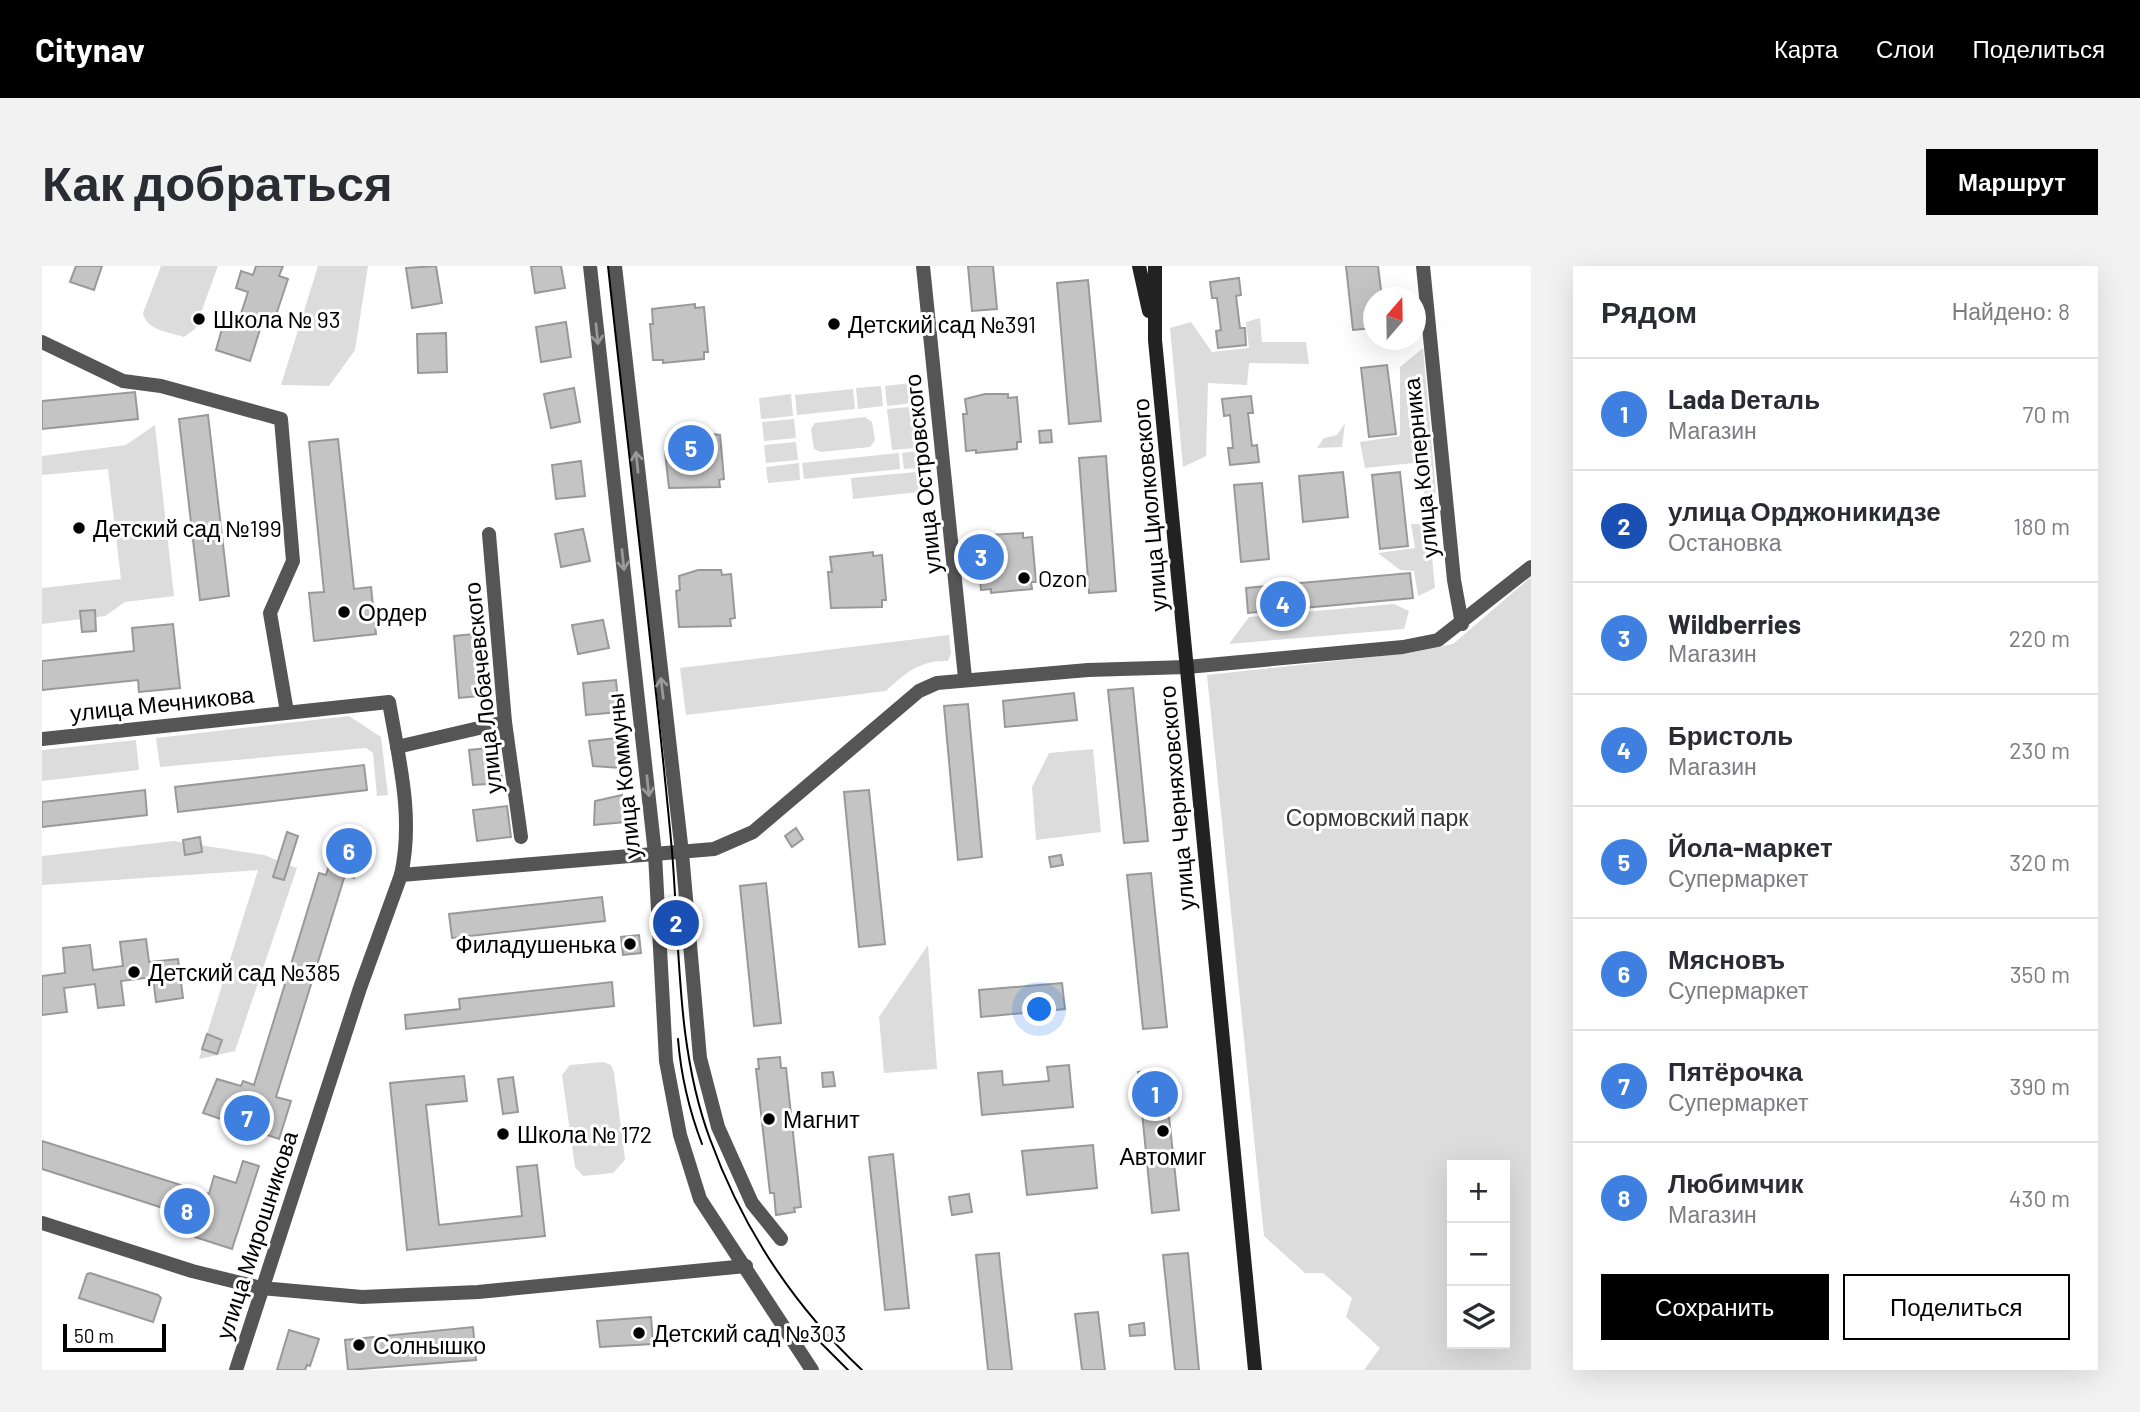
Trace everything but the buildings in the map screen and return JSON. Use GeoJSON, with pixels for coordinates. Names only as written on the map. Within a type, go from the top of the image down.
{"type":"FeatureCollection","features":[{"type":"Feature","properties":{"kind":"main road","name":"улица Циолковского"},"geometry":{"type":"LineString","coordinates":[[1139,266],[1155,340]]}},
{"type":"Feature","properties":{"kind":"main road","name":"улица Циолковского"},"geometry":{"type":"LineString","coordinates":[[1155,266],[1155,340],[1187,667]]}},
{"type":"Feature","properties":{"kind":"main road","name":"улица Черняховского"},"geometry":{"type":"LineString","coordinates":[[1187,667],[1255,1370]]}},
{"type":"Feature","properties":{"kind":"street","name":"улица Коммуны"},"geometry":{"type":"LineString","coordinates":[[590,266],[656,854],[666,1061],[680,1135],[701,1199],[812,1370]]}},
{"type":"Feature","properties":{"kind":"street"},"geometry":{"type":"LineString","coordinates":[[615,266],[700,1058],[718,1127],[752,1203],[781,1239]]}},
{"type":"Feature","properties":{"kind":"street","name":"улица Островского"},"geometry":{"type":"LineString","coordinates":[[923,266],[965,678]]}},
{"type":"Feature","properties":{"kind":"street","name":"улица Коперника"},"geometry":{"type":"LineString","coordinates":[[1423,266],[1454,580],[1462,624]]}},
{"type":"Feature","properties":{"kind":"street","name":"улица Мечникова"},"geometry":{"type":"LineString","coordinates":[[42,342],[123,380],[161,386],[281,419],[293,562],[270,613],[287,712]]}},
{"type":"Feature","properties":{"kind":"street","name":"улица Лобачевского"},"geometry":{"type":"LineString","coordinates":[[489,534],[505,722],[521,836]]}},
{"type":"Feature","properties":{"kind":"street"},"geometry":{"type":"LineString","coordinates":[[1187,667],[1403,647],[1438,640],[1462,624],[1531,567]]}},
{"type":"Feature","properties":{"kind":"street","name":"улица Черняховского"},"geometry":{"type":"LineString","coordinates":[[677,853],[715,849],[753,832],[919,691],[937,683],[965,678],[1187,667]]}},
{"type":"Feature","properties":{"kind":"street","name":"улица Мечникова"},"geometry":{"type":"LineString","coordinates":[[42,739],[390,702],[408,815],[407,849],[401,875]]}},
{"type":"Feature","properties":{"kind":"street"},"geometry":{"type":"LineString","coordinates":[[397,747],[505,722]]}},
{"type":"Feature","properties":{"kind":"street"},"geometry":{"type":"LineString","coordinates":[[401,875],[677,853]]}},
{"type":"Feature","properties":{"kind":"street","name":"улица Мирошникова"},"geometry":{"type":"LineString","coordinates":[[236,1370],[369,963],[401,875]]}},
{"type":"Feature","properties":{"kind":"street"},"geometry":{"type":"LineString","coordinates":[[42,1223],[192,1271],[261,1288],[362,1297],[478,1292],[746,1265]]}},
{"type":"Feature","properties":{"kind":"green space"},"geometry":{"type":"Polygon","coordinates":[[[161,266],[218,266],[195,329],[184,337],[153,327],[143,313],[161,266]]]}},
{"type":"Feature","properties":{"kind":"green space"},"geometry":{"type":"Polygon","coordinates":[[[318,266],[368,266],[355,350],[329,386],[281,385],[318,266]]]}},
{"type":"Feature","properties":{"kind":"green space"},"geometry":{"type":"Polygon","coordinates":[[[1260,318],[1262,342],[1306,342],[1309,364],[1249,363],[1247,385],[1208,383],[1206,456],[1183,467],[1170,328],[1191,322],[1212,352],[1249,348],[1246,322],[1260,318]]]}},
{"type":"Feature","properties":{"kind":"green space"},"geometry":{"type":"Polygon","coordinates":[[[1423,350],[1436,493],[1426,498],[1414,463],[1365,468],[1360,442],[1400,436],[1400,367],[1423,350]]]}},
{"type":"Feature","properties":{"kind":"green space"},"geometry":{"type":"Polygon","coordinates":[[[920,382],[922,402],[887,406],[885,386],[920,382]]]}},
{"type":"Feature","properties":{"kind":"green space"},"geometry":{"type":"Polygon","coordinates":[[[881,386],[883,406],[858,409],[856,388],[881,386]]]}},
{"type":"Feature","properties":{"kind":"green space"},"geometry":{"type":"Polygon","coordinates":[[[853,389],[855,409],[797,415],[795,395],[853,389]]]}},
{"type":"Feature","properties":{"kind":"green space"},"geometry":{"type":"Polygon","coordinates":[[[791,394],[793,416],[761,419],[759,398],[791,394]]]}},
{"type":"Feature","properties":{"kind":"green space"},"geometry":{"type":"Polygon","coordinates":[[[921,406],[926,447],[892,450],[887,409],[921,406]]]}},
{"type":"Feature","properties":{"kind":"green space"},"geometry":{"type":"Polygon","coordinates":[[[865,417],[872,422],[875,440],[870,447],[821,452],[814,449],[811,429],[815,423],[865,417]]]}},
{"type":"Feature","properties":{"kind":"green space"},"geometry":{"type":"Polygon","coordinates":[[[794,419],[796,438],[764,441],[762,422],[794,419]]]}},
{"type":"Feature","properties":{"kind":"green space"},"geometry":{"type":"Polygon","coordinates":[[[1345,423],[1342,447],[1317,448],[1324,438],[1337,435],[1345,423]]]}},
{"type":"Feature","properties":{"kind":"green space"},"geometry":{"type":"Polygon","coordinates":[[[155,425],[174,596],[125,602],[105,616],[42,624],[42,588],[121,579],[108,469],[42,475],[42,456],[126,445],[155,425]]]}},
{"type":"Feature","properties":{"kind":"green space"},"geometry":{"type":"Polygon","coordinates":[[[796,442],[798,460],[766,463],[764,445],[796,442]]]}},
{"type":"Feature","properties":{"kind":"green space"},"geometry":{"type":"Polygon","coordinates":[[[925,450],[927,467],[904,469],[902,453],[925,450]]]}},
{"type":"Feature","properties":{"kind":"green space"},"geometry":{"type":"Polygon","coordinates":[[[899,453],[900,469],[804,479],[802,463],[899,453]]]}},
{"type":"Feature","properties":{"kind":"green space"},"geometry":{"type":"Polygon","coordinates":[[[799,463],[800,480],[768,483],[766,467],[799,463]]]}},
{"type":"Feature","properties":{"kind":"green space"},"geometry":{"type":"Polygon","coordinates":[[[927,471],[929,491],[853,499],[851,478],[927,471]]]}},
{"type":"Feature","properties":{"kind":"green space"},"geometry":{"type":"Polygon","coordinates":[[[1411,524],[1429,524],[1435,588],[1418,596],[1414,571],[1400,570],[1378,553],[1415,548],[1411,524]]]}},
{"type":"Feature","properties":{"kind":"green space","name":"Сормовский парк"},"geometry":{"type":"Polygon","coordinates":[[[1531,577],[1531,1370],[1364,1370],[1380,1348],[1346,1317],[1352,1298],[1323,1273],[1305,1273],[1264,1236],[1207,675],[1409,653],[1453,644],[1531,577]]]}},
{"type":"Feature","properties":{"kind":"green space"},"geometry":{"type":"Polygon","coordinates":[[[1394,604],[1409,611],[1404,629],[1229,644],[1249,617],[1394,604]]]}},
{"type":"Feature","properties":{"kind":"green space"},"geometry":{"type":"Polygon","coordinates":[[[949,635],[951,653],[948,661],[921,665],[886,691],[686,715],[680,668],[949,635]]]}},
{"type":"Feature","properties":{"kind":"green space"},"geometry":{"type":"Polygon","coordinates":[[[349,716],[381,737],[388,795],[377,796],[373,753],[366,748],[160,767],[156,738],[349,716]]]}},
{"type":"Feature","properties":{"kind":"green space"},"geometry":{"type":"Polygon","coordinates":[[[136,740],[139,770],[42,781],[42,750],[136,740]]]}},
{"type":"Feature","properties":{"kind":"green space"},"geometry":{"type":"Polygon","coordinates":[[[1093,749],[1101,832],[1036,840],[1032,787],[1049,753],[1093,749]]]}},
{"type":"Feature","properties":{"kind":"green space"},"geometry":{"type":"Polygon","coordinates":[[[174,841],[264,855],[297,868],[235,1051],[199,1059],[258,870],[42,885],[42,856],[174,841]]]}},
{"type":"Feature","properties":{"kind":"green space"},"geometry":{"type":"Polygon","coordinates":[[[928,945],[937,1069],[884,1073],[879,1017],[928,945]]]}},
{"type":"Feature","properties":{"kind":"green space"},"geometry":{"type":"Polygon","coordinates":[[[603,1062],[611,1065],[614,1072],[625,1160],[613,1173],[583,1176],[575,1167],[562,1075],[570,1065],[603,1062]]]}},
{"type":"Feature","properties":{"kind":"tram line"},"geometry":{"type":"LineString","coordinates":[[608,266],[665,778],[685,1033],[699,1104],[723,1172],[772,1264],[814,1319],[862,1370]]}},
{"type":"Feature","properties":{"kind":"tram line"},"geometry":{"type":"LineString","coordinates":[[678,1039],[686,1093],[702,1144]]}},
{"type":"Feature","properties":{"kind":"tram line"},"geometry":{"type":"LineString","coordinates":[[820,1342],[848,1370]]}},
{"type":"Feature","properties":{"kind":"place","name":"Школа № 93"},"geometry":{"type":"Point","coordinates":[199,319]}},
{"type":"Feature","properties":{"kind":"place","name":"Детский сад №391"},"geometry":{"type":"Point","coordinates":[834,324]}},
{"type":"Feature","properties":{"kind":"place","name":"Йола-маркет"},"geometry":{"type":"Point","coordinates":[691,448]}},
{"type":"Feature","properties":{"kind":"place","name":"Детский сад №199"},"geometry":{"type":"Point","coordinates":[79,528]}},
{"type":"Feature","properties":{"kind":"place","name":"Wildberries"},"geometry":{"type":"Point","coordinates":[981,557]}},
{"type":"Feature","properties":{"kind":"place","name":"Ozon"},"geometry":{"type":"Point","coordinates":[1024,578]}},
{"type":"Feature","properties":{"kind":"place","name":"Бристоль"},"geometry":{"type":"Point","coordinates":[1283,604]}},
{"type":"Feature","properties":{"kind":"place","name":"Ордер"},"geometry":{"type":"Point","coordinates":[344,612]}},
{"type":"Feature","properties":{"kind":"place","name":"Мясновъ"},"geometry":{"type":"Point","coordinates":[349,851]}},
{"type":"Feature","properties":{"kind":"place","name":"улица Орджоникидзе"},"geometry":{"type":"Point","coordinates":[676,923]}},
{"type":"Feature","properties":{"kind":"place","name":"Филадушенька"},"geometry":{"type":"Point","coordinates":[630,944]}},
{"type":"Feature","properties":{"kind":"place","name":"Детский сад №385"},"geometry":{"type":"Point","coordinates":[134,972]}},
{"type":"Feature","properties":{"kind":"place","name":"Lada Dеталь"},"geometry":{"type":"Point","coordinates":[1155,1094]}},
{"type":"Feature","properties":{"kind":"place","name":"Пятёрочка"},"geometry":{"type":"Point","coordinates":[247,1118]}},
{"type":"Feature","properties":{"kind":"place","name":"Магнит"},"geometry":{"type":"Point","coordinates":[769,1119]}},
{"type":"Feature","properties":{"kind":"place","name":"Автомиг"},"geometry":{"type":"Point","coordinates":[1163,1131]}},
{"type":"Feature","properties":{"kind":"place","name":"Школа № 172"},"geometry":{"type":"Point","coordinates":[503,1134]}},
{"type":"Feature","properties":{"kind":"place","name":"Любимчик"},"geometry":{"type":"Point","coordinates":[187,1211]}},
{"type":"Feature","properties":{"kind":"place","name":"Детский сад №303"},"geometry":{"type":"Point","coordinates":[639,1333]}},
{"type":"Feature","properties":{"kind":"place","name":"Солнышко"},"geometry":{"type":"Point","coordinates":[359,1345]}}]}
